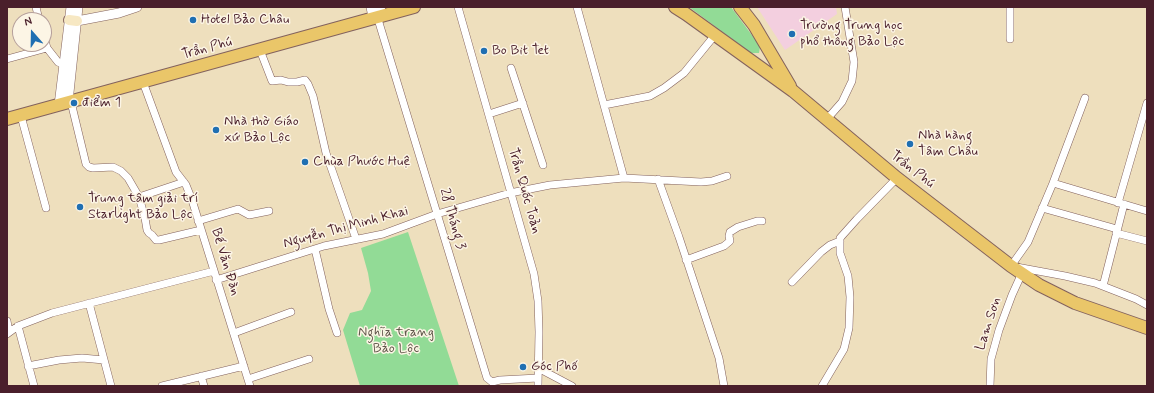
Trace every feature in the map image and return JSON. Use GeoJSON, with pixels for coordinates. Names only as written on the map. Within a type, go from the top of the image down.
{"type":"FeatureCollection","features":[{"type":"Feature","properties":{"kind":"highway","name":"Trần Phú"},"geometry":{"type":"LineString","coordinates":[[7,119],[260,50],[377,13],[414,7]]}},
{"type":"Feature","properties":{"kind":"highway","name":"Trần Phú"},"geometry":{"type":"LineString","coordinates":[[675,7],[792,91],[898,178],[1011,266],[1039,285],[1075,303],[1147,328]]}},
{"type":"Feature","properties":{"kind":"highway"},"geometry":{"type":"LineString","coordinates":[[740,7],[754,25],[792,91]]}},
{"type":"Feature","properties":{"kind":"highway"},"geometry":{"type":"LineString","coordinates":[[749,59],[759,58],[763,55],[766,45]]}},
{"type":"Feature","properties":{"kind":"street"},"geometry":{"type":"LineString","coordinates":[[66,103],[73,20],[71,7]]}},
{"type":"Feature","properties":{"kind":"street"},"geometry":{"type":"LineString","coordinates":[[78,7],[73,20],[64,65],[66,103],[86,164],[93,168],[113,167],[121,171],[128,178],[138,197],[145,218],[147,230],[156,240],[201,230]]}},
{"type":"Feature","properties":{"kind":"street"},"geometry":{"type":"LineString","coordinates":[[73,20],[119,13],[137,7]]}},
{"type":"Feature","properties":{"kind":"street","name":"Trần Quốc Toản"},"geometry":{"type":"LineString","coordinates":[[458,7],[510,192],[528,250],[538,301],[538,382]]}},
{"type":"Feature","properties":{"kind":"street"},"geometry":{"type":"LineString","coordinates":[[577,7],[624,178]]}},
{"type":"Feature","properties":{"kind":"street"},"geometry":{"type":"LineString","coordinates":[[827,119],[842,102],[852,81],[854,62],[845,7]]}},
{"type":"Feature","properties":{"kind":"street"},"geometry":{"type":"LineString","coordinates":[[1010,7],[1010,39]]}},
{"type":"Feature","properties":{"kind":"street","name":"28 Tháng 3"},"geometry":{"type":"LineString","coordinates":[[377,13],[449,258],[487,378],[492,382],[500,380],[538,382]]}},
{"type":"Feature","properties":{"kind":"street"},"geometry":{"type":"LineString","coordinates":[[604,105],[650,96],[664,88],[684,73],[715,35]]}},
{"type":"Feature","properties":{"kind":"street"},"geometry":{"type":"LineString","coordinates":[[260,50],[272,81],[281,80],[297,82],[305,80],[308,84],[313,96],[326,152],[356,239]]}},
{"type":"Feature","properties":{"kind":"street"},"geometry":{"type":"LineString","coordinates":[[7,59],[32,52]]}},
{"type":"Feature","properties":{"kind":"street"},"geometry":{"type":"LineString","coordinates":[[50,52],[58,62],[64,65]]}},
{"type":"Feature","properties":{"kind":"street"},"geometry":{"type":"LineString","coordinates":[[511,68],[542,165]]}},
{"type":"Feature","properties":{"kind":"street","name":"Bế Văn Đàn"},"geometry":{"type":"LineString","coordinates":[[143,82],[176,172],[188,190],[249,382]]}},
{"type":"Feature","properties":{"kind":"street"},"geometry":{"type":"LineString","coordinates":[[1085,98],[1053,183],[1028,242],[1011,266],[1065,276],[1103,286],[1147,305]]}},
{"type":"Feature","properties":{"kind":"street"},"geometry":{"type":"LineString","coordinates":[[489,114],[523,103]]}},
{"type":"Feature","properties":{"kind":"street"},"geometry":{"type":"LineString","coordinates":[[1103,286],[1117,231],[1121,203],[1147,103]]}},
{"type":"Feature","properties":{"kind":"street"},"geometry":{"type":"LineString","coordinates":[[21,116],[46,208]]}},
{"type":"Feature","properties":{"kind":"street","name":"Nguyễn Thị Minh Khai"},"geometry":{"type":"LineString","coordinates":[[216,280],[315,249],[383,234],[437,214],[510,192],[550,185],[624,178],[701,182],[712,181],[727,176]]}},
{"type":"Feature","properties":{"kind":"street"},"geometry":{"type":"LineString","coordinates":[[822,386],[844,349],[849,328],[850,297],[848,276],[840,253],[840,238],[898,178]]}},
{"type":"Feature","properties":{"kind":"street"},"geometry":{"type":"LineString","coordinates":[[658,179],[719,358],[724,386]]}},
{"type":"Feature","properties":{"kind":"street"},"geometry":{"type":"LineString","coordinates":[[138,197],[184,182]]}},
{"type":"Feature","properties":{"kind":"street"},"geometry":{"type":"LineString","coordinates":[[1053,183],[1147,211]]}},
{"type":"Feature","properties":{"kind":"street"},"geometry":{"type":"LineString","coordinates":[[1042,208],[1147,241]]}},
{"type":"Feature","properties":{"kind":"street"},"geometry":{"type":"LineString","coordinates":[[198,221],[238,209],[249,215],[269,211]]}},
{"type":"Feature","properties":{"kind":"street"},"geometry":{"type":"LineString","coordinates":[[686,260],[724,246],[730,242],[730,232],[738,227],[757,221],[762,221]]}},
{"type":"Feature","properties":{"kind":"street"},"geometry":{"type":"LineString","coordinates":[[792,282],[830,245],[840,241]]}},
{"type":"Feature","properties":{"kind":"street"},"geometry":{"type":"LineString","coordinates":[[315,249],[337,333]]}},
{"type":"Feature","properties":{"kind":"street"},"geometry":{"type":"LineString","coordinates":[[8,333],[18,326],[52,313],[214,271]]}},
{"type":"Feature","properties":{"kind":"street","name":"Lam Sơn"},"geometry":{"type":"LineString","coordinates":[[990,386],[991,358],[1001,323],[1022,273]]}},
{"type":"Feature","properties":{"kind":"street"},"geometry":{"type":"LineString","coordinates":[[89,303],[111,386]]}},
{"type":"Feature","properties":{"kind":"street"},"geometry":{"type":"LineString","coordinates":[[234,333],[291,312]]}},
{"type":"Feature","properties":{"kind":"street"},"geometry":{"type":"LineString","coordinates":[[7,321],[8,333]]}},
{"type":"Feature","properties":{"kind":"street"},"geometry":{"type":"LineString","coordinates":[[18,326],[34,386]]}},
{"type":"Feature","properties":{"kind":"street"},"geometry":{"type":"LineString","coordinates":[[28,366],[59,360],[82,358],[104,360]]}},
{"type":"Feature","properties":{"kind":"street"},"geometry":{"type":"LineString","coordinates":[[249,382],[309,359]]}},
{"type":"Feature","properties":{"kind":"street"},"geometry":{"type":"LineString","coordinates":[[162,386],[178,384],[201,376],[244,366]]}},
{"type":"Feature","properties":{"kind":"street"},"geometry":{"type":"LineString","coordinates":[[538,368],[572,386]]}},
{"type":"Feature","properties":{"kind":"street"},"geometry":{"type":"LineString","coordinates":[[201,376],[204,386]]}},
{"type":"Feature","properties":{"kind":"shaded area","name":"Trường Trung học phổ thông Bảo Lộc"},"geometry":{"type":"Polygon","coordinates":[[[757,7],[836,7],[837,14],[785,50],[757,7]]]}},
{"type":"Feature","properties":{"kind":"green space"},"geometry":{"type":"Polygon","coordinates":[[[689,7],[731,7],[757,42],[760,47],[759,53],[751,53],[689,7]]]}},
{"type":"Feature","properties":{"kind":"green space","name":"Nghĩa trang Bảo Lộc"},"geometry":{"type":"Polygon","coordinates":[[[408,232],[459,386],[360,386],[343,330],[350,313],[362,310],[371,291],[361,248],[408,232]]]}},
{"type":"Feature","properties":{"kind":"place","name":"Hotel Bảo Châu"},"geometry":{"type":"Point","coordinates":[193,20]}},
{"type":"Feature","properties":{"kind":"place","name":"Trường Trung học phổ thông Bảo Lộc"},"geometry":{"type":"Point","coordinates":[792,34]}},
{"type":"Feature","properties":{"kind":"place","name":"Bo Bit Tet"},"geometry":{"type":"Point","coordinates":[484,51]}},
{"type":"Feature","properties":{"kind":"place","name":"điểm 1"},"geometry":{"type":"Point","coordinates":[74,103]}},
{"type":"Feature","properties":{"kind":"place","name":"Nhà thờ Giáo xứ Bảo Lộc"},"geometry":{"type":"Point","coordinates":[216,130]}},
{"type":"Feature","properties":{"kind":"place","name":"Nhà hàng Tâm Châu"},"geometry":{"type":"Point","coordinates":[910,144]}},
{"type":"Feature","properties":{"kind":"place","name":"Chùa Phước Huệ"},"geometry":{"type":"Point","coordinates":[305,162]}},
{"type":"Feature","properties":{"kind":"place","name":"Trung tâm giải trí Starlight Bảo Lộc"},"geometry":{"type":"Point","coordinates":[80,207]}},
{"type":"Feature","properties":{"kind":"place","name":"Góc Phố"},"geometry":{"type":"Point","coordinates":[523,367]}}]}
